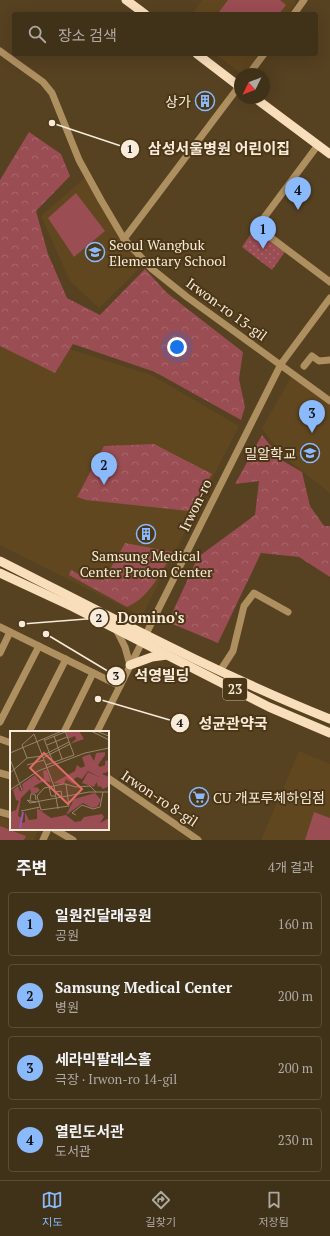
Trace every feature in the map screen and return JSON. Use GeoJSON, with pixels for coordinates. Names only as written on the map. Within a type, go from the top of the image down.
{"type":"FeatureCollection","features":[{"type":"Feature","properties":{"kind":"main road"},"geometry":{"type":"LineString","coordinates":[[126,0],[142,12]]}},
{"type":"Feature","properties":{"kind":"main road"},"geometry":{"type":"LineString","coordinates":[[200,56],[234,82]]}},
{"type":"Feature","properties":{"kind":"main road"},"geometry":{"type":"LineString","coordinates":[[262,104],[330,154]]}},
{"type":"Feature","properties":{"kind":"main road","name":"23"},"geometry":{"type":"LineString","coordinates":[[0,561],[143,638],[168,655],[269,707],[330,733]]}},
{"type":"Feature","properties":{"kind":"main road","name":"23"},"geometry":{"type":"LineString","coordinates":[[0,573],[116,628],[143,638],[271,695],[330,719]]}},
{"type":"Feature","properties":{"kind":"main road"},"geometry":{"type":"LineString","coordinates":[[130,665],[152,657],[168,655]]}},
{"type":"Feature","properties":{"kind":"street"},"geometry":{"type":"LineString","coordinates":[[295,12],[304,0]]}},
{"type":"Feature","properties":{"kind":"street","name":"Irwon-ro 13-gil"},"geometry":{"type":"LineString","coordinates":[[0,51],[43,82],[52,93],[79,160],[124,239],[152,269],[187,297],[330,401]]}},
{"type":"Feature","properties":{"kind":"street"},"geometry":{"type":"LineString","coordinates":[[254,68],[262,56]]}},
{"type":"Feature","properties":{"kind":"street"},"geometry":{"type":"LineString","coordinates":[[124,239],[234,94]]}},
{"type":"Feature","properties":{"kind":"street"},"geometry":{"type":"LineString","coordinates":[[318,145],[257,227],[330,282]]}},
{"type":"Feature","properties":{"kind":"street","name":"Irwon-ro"},"geometry":{"type":"LineString","coordinates":[[98,731],[281,364],[330,298]]}},
{"type":"Feature","properties":{"kind":"street"},"geometry":{"type":"LineString","coordinates":[[304,366],[312,356],[319,361],[330,360]]}},
{"type":"Feature","properties":{"kind":"street"},"geometry":{"type":"LineString","coordinates":[[220,671],[233,651],[244,606],[254,593],[288,612]]}},
{"type":"Feature","properties":{"kind":"street"},"geometry":{"type":"LineString","coordinates":[[0,627],[120,686]]}},
{"type":"Feature","properties":{"kind":"street"},"geometry":{"type":"LineString","coordinates":[[116,628],[123,642],[130,665]]}},
{"type":"Feature","properties":{"kind":"street"},"geometry":{"type":"LineString","coordinates":[[0,652],[10,632]]}},
{"type":"Feature","properties":{"kind":"street"},"geometry":{"type":"LineString","coordinates":[[0,722],[39,646]]}},
{"type":"Feature","properties":{"kind":"street"},"geometry":{"type":"LineString","coordinates":[[30,731],[66,659]]}},
{"type":"Feature","properties":{"kind":"street"},"geometry":{"type":"LineString","coordinates":[[64,731],[93,673]]}},
{"type":"Feature","properties":{"kind":"street"},"geometry":{"type":"LineString","coordinates":[[0,739],[10,743]]}},
{"type":"Feature","properties":{"kind":"street"},"geometry":{"type":"LineString","coordinates":[[0,773],[10,776]]}},
{"type":"Feature","properties":{"kind":"street","name":"Irwon-ro 8-gil"},"geometry":{"type":"LineString","coordinates":[[109,779],[198,840]]}},
{"type":"Feature","properties":{"kind":"street"},"geometry":{"type":"LineString","coordinates":[[0,812],[10,815]]}},
{"type":"Feature","properties":{"kind":"street"},"geometry":{"type":"LineString","coordinates":[[43,840],[48,830]]}},
{"type":"Feature","properties":{"kind":"street"},"geometry":{"type":"LineString","coordinates":[[56,830],[73,840]]}},
{"type":"Feature","properties":{"kind":"shaded area"},"geometry":{"type":"Polygon","coordinates":[[[202,0],[294,0],[296,2],[289,12],[193,12],[202,0]]]}},
{"type":"Feature","properties":{"kind":"shaded area"},"geometry":{"type":"Polygon","coordinates":[[[218,56],[258,56],[249,68],[234,68],[218,56]]]}},
{"type":"Feature","properties":{"kind":"shaded area","name":"Seoul Wangbuk Elementary School"},"geometry":{"type":"Polygon","coordinates":[[[86,177],[144,264],[99,308],[70,281],[41,216],[86,177]]]}},
{"type":"Feature","properties":{"kind":"shaded area"},"geometry":{"type":"Polygon","coordinates":[[[0,327],[151,375],[239,426],[142,616],[0,545],[0,327]]]}},
{"type":"Feature","properties":{"kind":"shaded area"},"geometry":{"type":"Polygon","coordinates":[[[292,375],[330,404],[330,493],[284,457],[262,429],[292,375]]]}},
{"type":"Feature","properties":{"kind":"shaded area"},"geometry":{"type":"Polygon","coordinates":[[[299,751],[330,764],[330,840],[261,840],[299,751]]]}},
{"type":"Feature","properties":{"kind":"shaded area"},"geometry":{"type":"Polygon","coordinates":[[[0,817],[10,820],[10,830],[39,830],[34,840],[0,840],[0,817]]]}},
{"type":"Feature","properties":{"kind":"green space"},"geometry":{"type":"Polygon","coordinates":[[[228,0],[280,0],[286,5],[281,12],[219,12],[228,0]]]}},
{"type":"Feature","properties":{"kind":"green space"},"geometry":{"type":"Polygon","coordinates":[[[29,132],[61,154],[70,176],[36,211],[48,254],[67,298],[100,315],[145,269],[167,293],[243,352],[239,379],[245,407],[241,420],[155,372],[73,344],[55,373],[0,346],[0,180],[29,132]]]}},
{"type":"Feature","properties":{"kind":"green space"},"geometry":{"type":"Polygon","coordinates":[[[76,193],[105,231],[74,257],[48,218],[76,193]]]}},
{"type":"Feature","properties":{"kind":"green space"},"geometry":{"type":"Polygon","coordinates":[[[254,229],[285,252],[272,270],[242,247],[254,229]]]}},
{"type":"Feature","properties":{"kind":"green space"},"geometry":{"type":"Polygon","coordinates":[[[262,435],[283,461],[302,472],[310,506],[324,526],[330,526],[330,577],[299,557],[261,553],[218,643],[168,622],[198,557],[255,515],[259,481],[235,484],[262,435]]]}},
{"type":"Feature","properties":{"kind":"green space"},"geometry":{"type":"Polygon","coordinates":[[[154,444],[212,474],[189,511],[86,500],[77,497],[104,446],[154,444]]]}},
{"type":"Feature","properties":{"kind":"green space"},"geometry":{"type":"Polygon","coordinates":[[[125,543],[173,552],[154,584],[135,603],[127,607],[69,575],[71,570],[88,579],[104,580],[125,543]]]}},
{"type":"Feature","properties":{"kind":"green space"},"geometry":{"type":"Polygon","coordinates":[[[314,812],[330,818],[330,840],[305,840],[314,812]]]}},
{"type":"Feature","properties":{"kind":"green space"},"geometry":{"type":"Polygon","coordinates":[[[0,826],[26,836],[24,840],[0,840],[0,826]]]}},
{"type":"Feature","properties":{"kind":"place","name":"상가"},"geometry":{"type":"Point","coordinates":[205,101]}},
{"type":"Feature","properties":{"kind":"place","name":"삼성서울병원 어린이집"},"geometry":{"type":"Point","coordinates":[52,123]}},
{"type":"Feature","properties":{"kind":"place","name":"열린도서관"},"geometry":{"type":"Point","coordinates":[298,210]}},
{"type":"Feature","properties":{"kind":"place","name":"일원진달래공원"},"geometry":{"type":"Point","coordinates":[263,249]}},
{"type":"Feature","properties":{"kind":"place","name":"Seoul Wangbuk Elementary School"},"geometry":{"type":"Point","coordinates":[95,252]}},
{"type":"Feature","properties":{"kind":"place","name":"세라믹팔레스홀"},"geometry":{"type":"Point","coordinates":[312,433]}},
{"type":"Feature","properties":{"kind":"place","name":"밀알학교"},"geometry":{"type":"Point","coordinates":[310,453]}},
{"type":"Feature","properties":{"kind":"place","name":"Samsung Medical Center"},"geometry":{"type":"Point","coordinates":[104,485]}},
{"type":"Feature","properties":{"kind":"place","name":"Samsung Medical Center Proton Center"},"geometry":{"type":"Point","coordinates":[146,534]}},
{"type":"Feature","properties":{"kind":"place","name":"Domino's"},"geometry":{"type":"Point","coordinates":[22,624]}},
{"type":"Feature","properties":{"kind":"place","name":"석영빌딩"},"geometry":{"type":"Point","coordinates":[46,634]}},
{"type":"Feature","properties":{"kind":"place","name":"성균관약국"},"geometry":{"type":"Point","coordinates":[98,699]}},
{"type":"Feature","properties":{"kind":"place","name":"CU 개포루체하임점"},"geometry":{"type":"Point","coordinates":[199,797]}}]}
